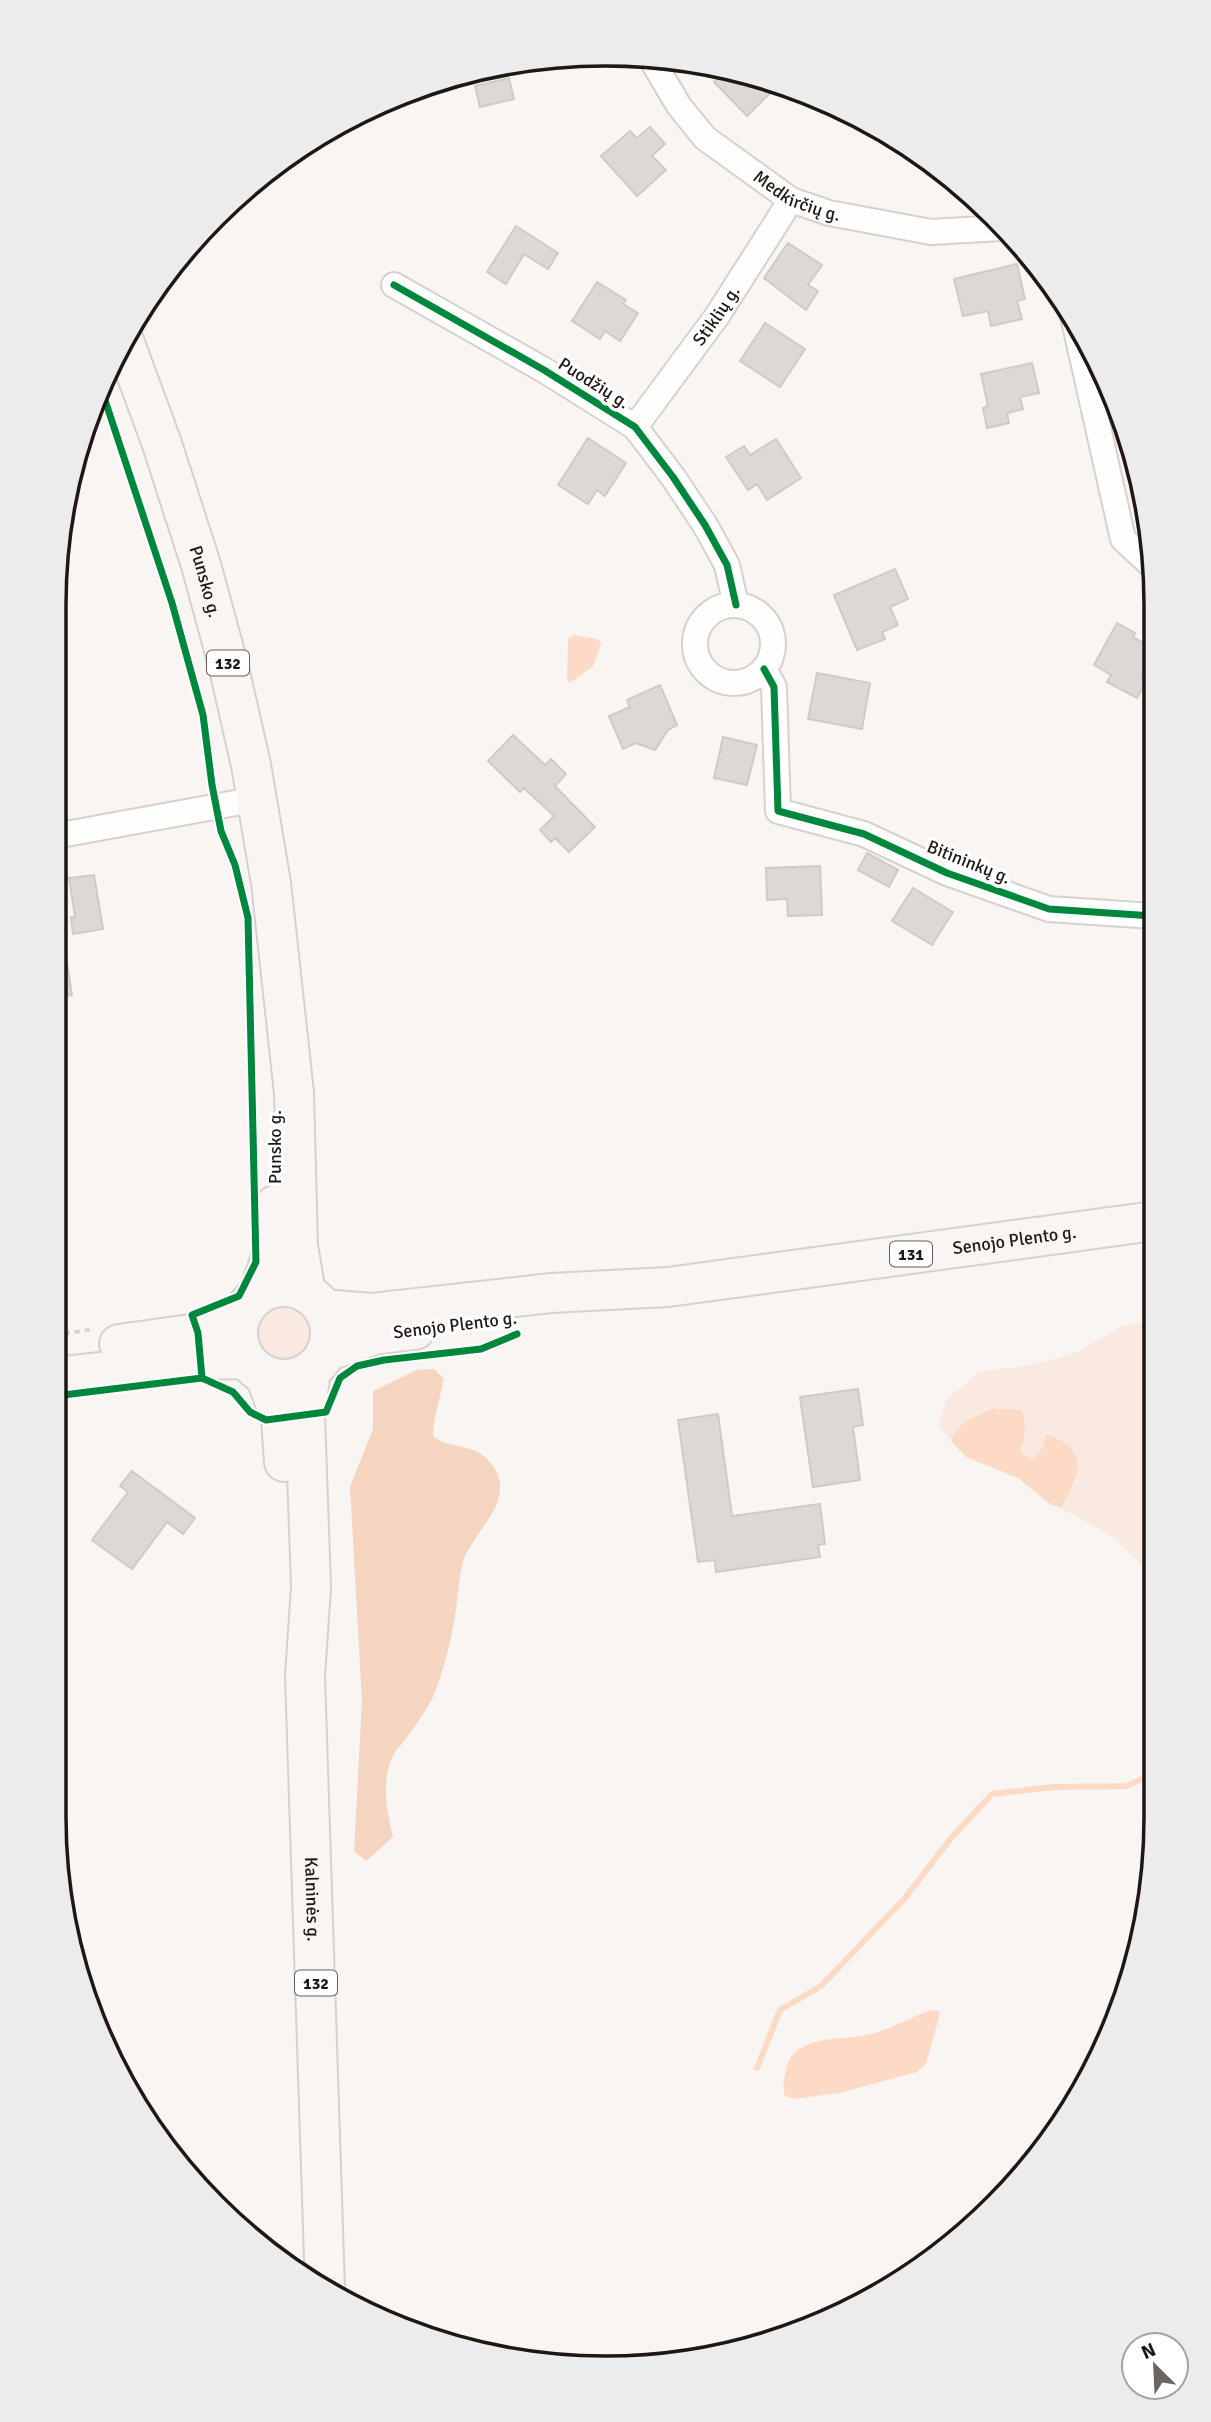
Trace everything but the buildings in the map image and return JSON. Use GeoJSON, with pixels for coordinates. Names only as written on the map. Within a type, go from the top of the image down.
{"type":"FeatureCollection","features":[{"type":"Feature","properties":{"kind":"main road","name":"Punsko g."},"geometry":{"type":"LineString","coordinates":[[129,354],[162,444],[201,565],[228,664],[257,799],[271,883],[293,1093],[298,1246],[315,1301]]}},
{"type":"Feature","properties":{"kind":"main road","name":"Punsko g."},"geometry":{"type":"LineString","coordinates":[[249,1307],[275,1246],[276,1093],[282,996]]}},
{"type":"Feature","properties":{"kind":"main road","name":"Senojo Plento g."},"geometry":{"type":"LineString","coordinates":[[319,1361],[374,1335],[550,1312],[668,1287],[1144,1222]]}},
{"type":"Feature","properties":{"kind":"main road"},"geometry":{"type":"LineString","coordinates":[[66,1352],[198,1332],[249,1307],[273,1288],[290,1287],[315,1301],[329,1323],[330,1338],[319,1361],[297,1378],[281,1379],[255,1368],[202,1360],[66,1376]]}},
{"type":"Feature","properties":{"kind":"main road","name":"Senojo Plento g."},"geometry":{"type":"LineString","coordinates":[[315,1301],[371,1312],[551,1293],[668,1287]]}},
{"type":"Feature","properties":{"kind":"main road"},"geometry":{"type":"LineString","coordinates":[[249,1307],[237,1333],[239,1347],[255,1368]]}},
{"type":"Feature","properties":{"kind":"main road","name":"Kalninės g."},"geometry":{"type":"LineString","coordinates":[[319,1361],[305,1415],[311,1587],[305,1676],[325,2276]]}},
{"type":"Feature","properties":{"kind":"main road","name":"Kalninės g."},"geometry":{"type":"LineString","coordinates":[[255,1368],[281,1418],[292,1588],[305,1676]]}},
{"type":"Feature","properties":{"kind":"street","name":"Medkirčių g."},"geometry":{"type":"LineString","coordinates":[[657,69],[679,106],[705,138],[791,200],[829,212],[931,232],[991,229]]}},
{"type":"Feature","properties":{"kind":"street","name":"Stiklių g."},"geometry":{"type":"LineString","coordinates":[[635,427],[717,316],[791,200]]}},
{"type":"Feature","properties":{"kind":"street","name":"Puodžių g."},"geometry":{"type":"LineString","coordinates":[[394,285],[544,370],[635,427],[705,525],[727,565],[736,605]]}},
{"type":"Feature","properties":{"kind":"street"},"geometry":{"type":"LineString","coordinates":[[1081,353],[1123,539],[1142,557]]}},
{"type":"Feature","properties":{"kind":"street"},"geometry":{"type":"LineString","coordinates":[[723,606],[747,607],[758,614],[766,623],[773,646],[764,669],[743,682],[731,683],[709,674],[701,665],[694,642],[703,619],[723,606]]}},
{"type":"Feature","properties":{"kind":"street","name":"Bitininkų g."},"geometry":{"type":"LineString","coordinates":[[764,669],[774,687],[778,811],[864,834],[947,873],[1049,909],[1144,915]]}},
{"type":"Feature","properties":{"kind":"street"},"geometry":{"type":"LineString","coordinates":[[66,834],[257,799]]}},
{"type":"Feature","properties":{"kind":"shaded area"},"geometry":{"type":"Polygon","coordinates":[[[574,635],[598,639],[601,644],[593,666],[570,683],[567,680],[568,639],[574,635]]]}},
{"type":"Feature","properties":{"kind":"shaded area"},"geometry":{"type":"Polygon","coordinates":[[[281,1296],[292,1296],[314,1325],[313,1341],[294,1371],[280,1371],[269,1365],[260,1356],[255,1343],[253,1330],[257,1316],[266,1304],[281,1296]]]}},
{"type":"Feature","properties":{"kind":"shaded area"},"geometry":{"type":"Polygon","coordinates":[[[1144,1322],[1144,1568],[1111,1536],[1061,1508],[1077,1480],[1048,1434],[1042,1448],[1032,1460],[1020,1452],[1025,1440],[1021,1410],[995,1408],[979,1413],[962,1425],[951,1441],[939,1426],[946,1400],[980,1372],[1029,1365],[1073,1354],[1124,1325],[1144,1322]]]}},
{"type":"Feature","properties":{"kind":"shaded area"},"geometry":{"type":"Polygon","coordinates":[[[434,1369],[444,1379],[433,1436],[448,1444],[482,1454],[496,1471],[500,1483],[499,1495],[490,1518],[463,1561],[450,1640],[435,1692],[390,1763],[386,1795],[393,1837],[366,1861],[354,1851],[362,1702],[350,1487],[373,1429],[373,1391],[417,1370],[434,1369]]]}},
{"type":"Feature","properties":{"kind":"shaded area"},"geometry":{"type":"Polygon","coordinates":[[[993,1408],[1021,1410],[1025,1431],[1020,1452],[1032,1460],[1042,1448],[1047,1434],[1066,1443],[1074,1452],[1077,1460],[1076,1476],[1061,1508],[1051,1505],[1018,1478],[966,1457],[951,1441],[963,1424],[993,1408]]]}},
{"type":"Feature","properties":{"kind":"shaded area"},"geometry":{"type":"Polygon","coordinates":[[[932,2010],[940,2013],[926,2064],[917,2072],[839,2093],[795,2099],[785,2096],[783,2086],[786,2070],[799,2049],[821,2041],[871,2034],[932,2010]]]}},
{"type":"Feature","properties":{"kind":"waterway"},"geometry":{"type":"LineString","coordinates":[[757,2068],[780,2010],[821,1986],[904,1899],[952,1837],[992,1794],[1053,1787],[1127,1786],[1144,1778]]}},
{"type":"Feature","properties":{"kind":"cycle path"},"geometry":{"type":"LineString","coordinates":[[394,285],[544,370],[635,427],[705,525],[727,565],[736,605]]}},
{"type":"Feature","properties":{"kind":"cycle path"},"geometry":{"type":"LineString","coordinates":[[106,404],[172,603],[203,715],[221,831],[235,865],[248,918],[256,1262],[239,1296],[192,1315],[198,1333],[202,1378]]}},
{"type":"Feature","properties":{"kind":"cycle path"},"geometry":{"type":"LineString","coordinates":[[764,669],[774,687],[778,811],[864,834],[947,873],[1049,909],[1144,915]]}},
{"type":"Feature","properties":{"kind":"cycle path"},"geometry":{"type":"LineString","coordinates":[[66,1395],[202,1378],[233,1392],[250,1412],[266,1420],[326,1412],[340,1378],[357,1366],[384,1360],[481,1349],[517,1334]]}}]}
